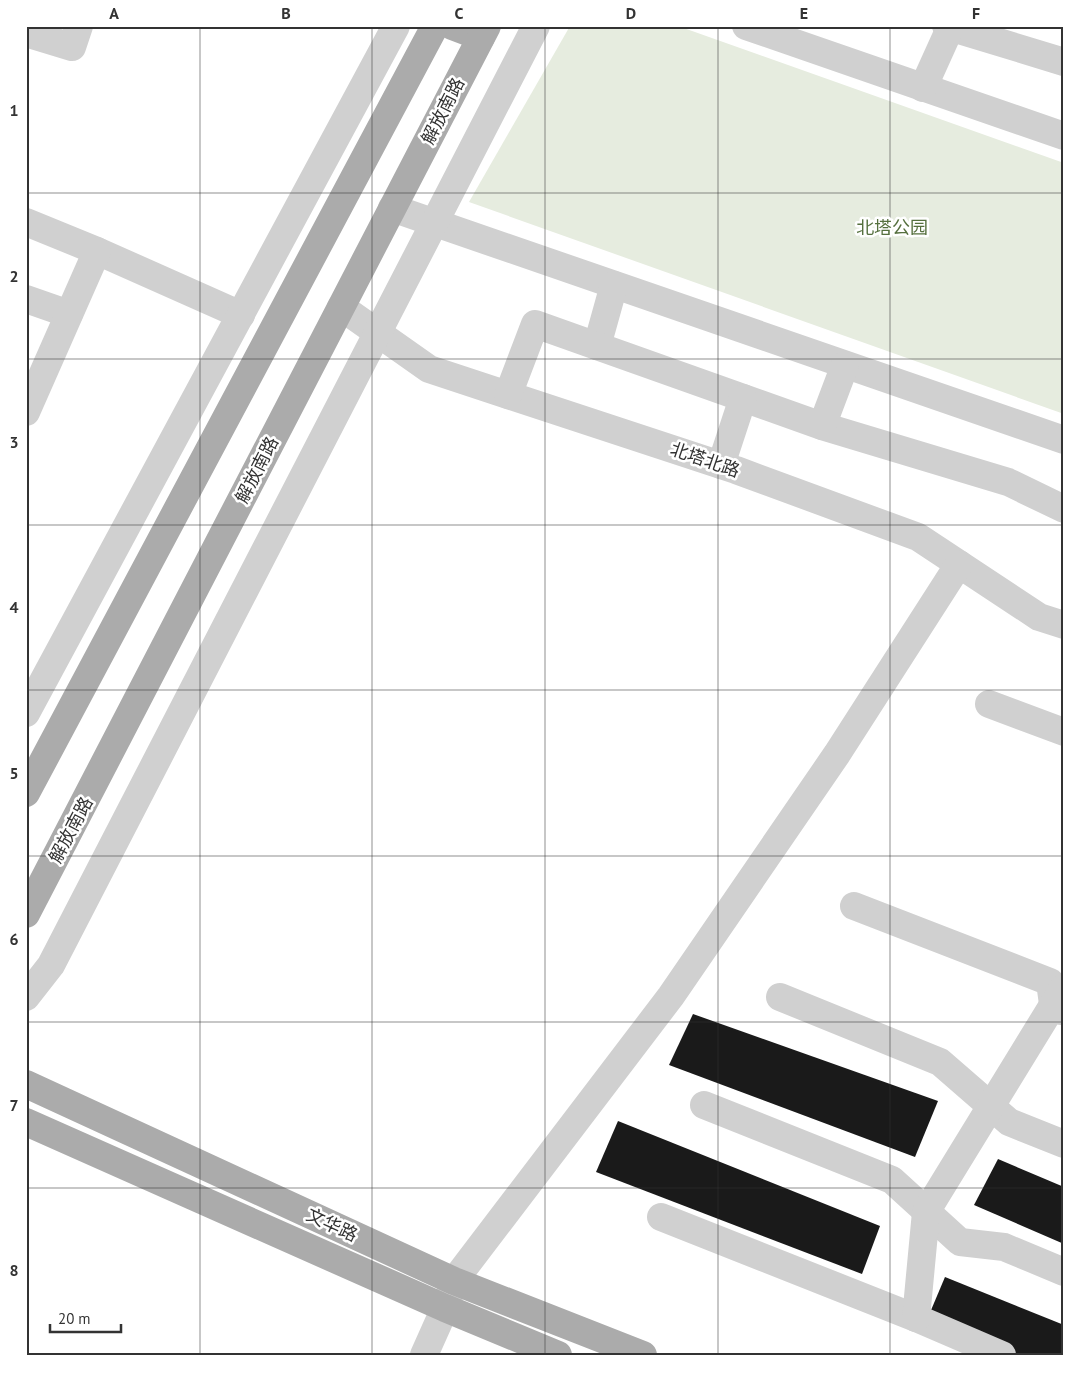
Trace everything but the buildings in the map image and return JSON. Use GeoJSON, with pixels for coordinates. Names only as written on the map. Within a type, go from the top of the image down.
{"type":"FeatureCollection","features":[{"type":"Feature","properties":{"kind":"main road"},"geometry":{"type":"LineString","coordinates":[[26,793],[435,26]]}},
{"type":"Feature","properties":{"kind":"main road"},"geometry":{"type":"LineString","coordinates":[[452,26],[484,32]]}},
{"type":"Feature","properties":{"kind":"main road","name":"解放南路"},"geometry":{"type":"LineString","coordinates":[[26,914],[484,32]]}},
{"type":"Feature","properties":{"kind":"main road","name":"文华路"},"geometry":{"type":"LineString","coordinates":[[26,1084],[454,1281],[643,1355]]}},
{"type":"Feature","properties":{"kind":"main road","name":"文华路"},"geometry":{"type":"LineString","coordinates":[[26,1122],[445,1308],[558,1355]]}},
{"type":"Feature","properties":{"kind":"street"},"geometry":{"type":"LineString","coordinates":[[26,33],[72,47],[79,26]]}},
{"type":"Feature","properties":{"kind":"street"},"geometry":{"type":"LineString","coordinates":[[26,714],[396,26]]}},
{"type":"Feature","properties":{"kind":"street"},"geometry":{"type":"LineString","coordinates":[[26,997],[51,965],[536,26]]}},
{"type":"Feature","properties":{"kind":"street"},"geometry":{"type":"LineString","coordinates":[[746,26],[1064,136]]}},
{"type":"Feature","properties":{"kind":"street"},"geometry":{"type":"LineString","coordinates":[[923,88],[949,27],[1064,62]]}},
{"type":"Feature","properties":{"kind":"street"},"geometry":{"type":"LineString","coordinates":[[392,208],[1064,440]]}},
{"type":"Feature","properties":{"kind":"street"},"geometry":{"type":"LineString","coordinates":[[26,222],[98,251],[241,315]]}},
{"type":"Feature","properties":{"kind":"street"},"geometry":{"type":"LineString","coordinates":[[28,398],[98,251]]}},
{"type":"Feature","properties":{"kind":"street"},"geometry":{"type":"LineString","coordinates":[[597,346],[614,285]]}},
{"type":"Feature","properties":{"kind":"street"},"geometry":{"type":"LineString","coordinates":[[26,299],[69,314]]}},
{"type":"Feature","properties":{"kind":"street","name":"北塔北路"},"geometry":{"type":"LineString","coordinates":[[341,308],[429,369],[721,465],[918,537],[1038,617],[1063,624]]}},
{"type":"Feature","properties":{"kind":"street"},"geometry":{"type":"LineString","coordinates":[[508,395],[535,324],[822,426],[1008,482],[1064,509]]}},
{"type":"Feature","properties":{"kind":"street"},"geometry":{"type":"LineString","coordinates":[[822,426],[845,365]]}},
{"type":"Feature","properties":{"kind":"street"},"geometry":{"type":"LineString","coordinates":[[721,465],[742,398]]}},
{"type":"Feature","properties":{"kind":"street"},"geometry":{"type":"LineString","coordinates":[[424,1355],[445,1308],[454,1281],[671,996],[837,754],[959,564]]}},
{"type":"Feature","properties":{"kind":"street"},"geometry":{"type":"LineString","coordinates":[[990,704],[1064,732]]}},
{"type":"Feature","properties":{"kind":"street"},"geometry":{"type":"LineString","coordinates":[[854,906],[1050,982],[1060,1002],[926,1212],[916,1318]]}},
{"type":"Feature","properties":{"kind":"street"},"geometry":{"type":"LineString","coordinates":[[780,997],[940,1062],[1009,1122],[1064,1144]]}},
{"type":"Feature","properties":{"kind":"street"},"geometry":{"type":"LineString","coordinates":[[704,1105],[892,1180],[960,1242],[1004,1247],[1064,1272]]}},
{"type":"Feature","properties":{"kind":"street"},"geometry":{"type":"LineString","coordinates":[[660,1217],[916,1318],[1002,1355]]}},
{"type":"Feature","properties":{"kind":"green space","name":"北塔公园"},"geometry":{"type":"Polygon","coordinates":[[[570,26],[678,26],[1064,163],[1064,414],[469,202],[570,26]]]}}]}
